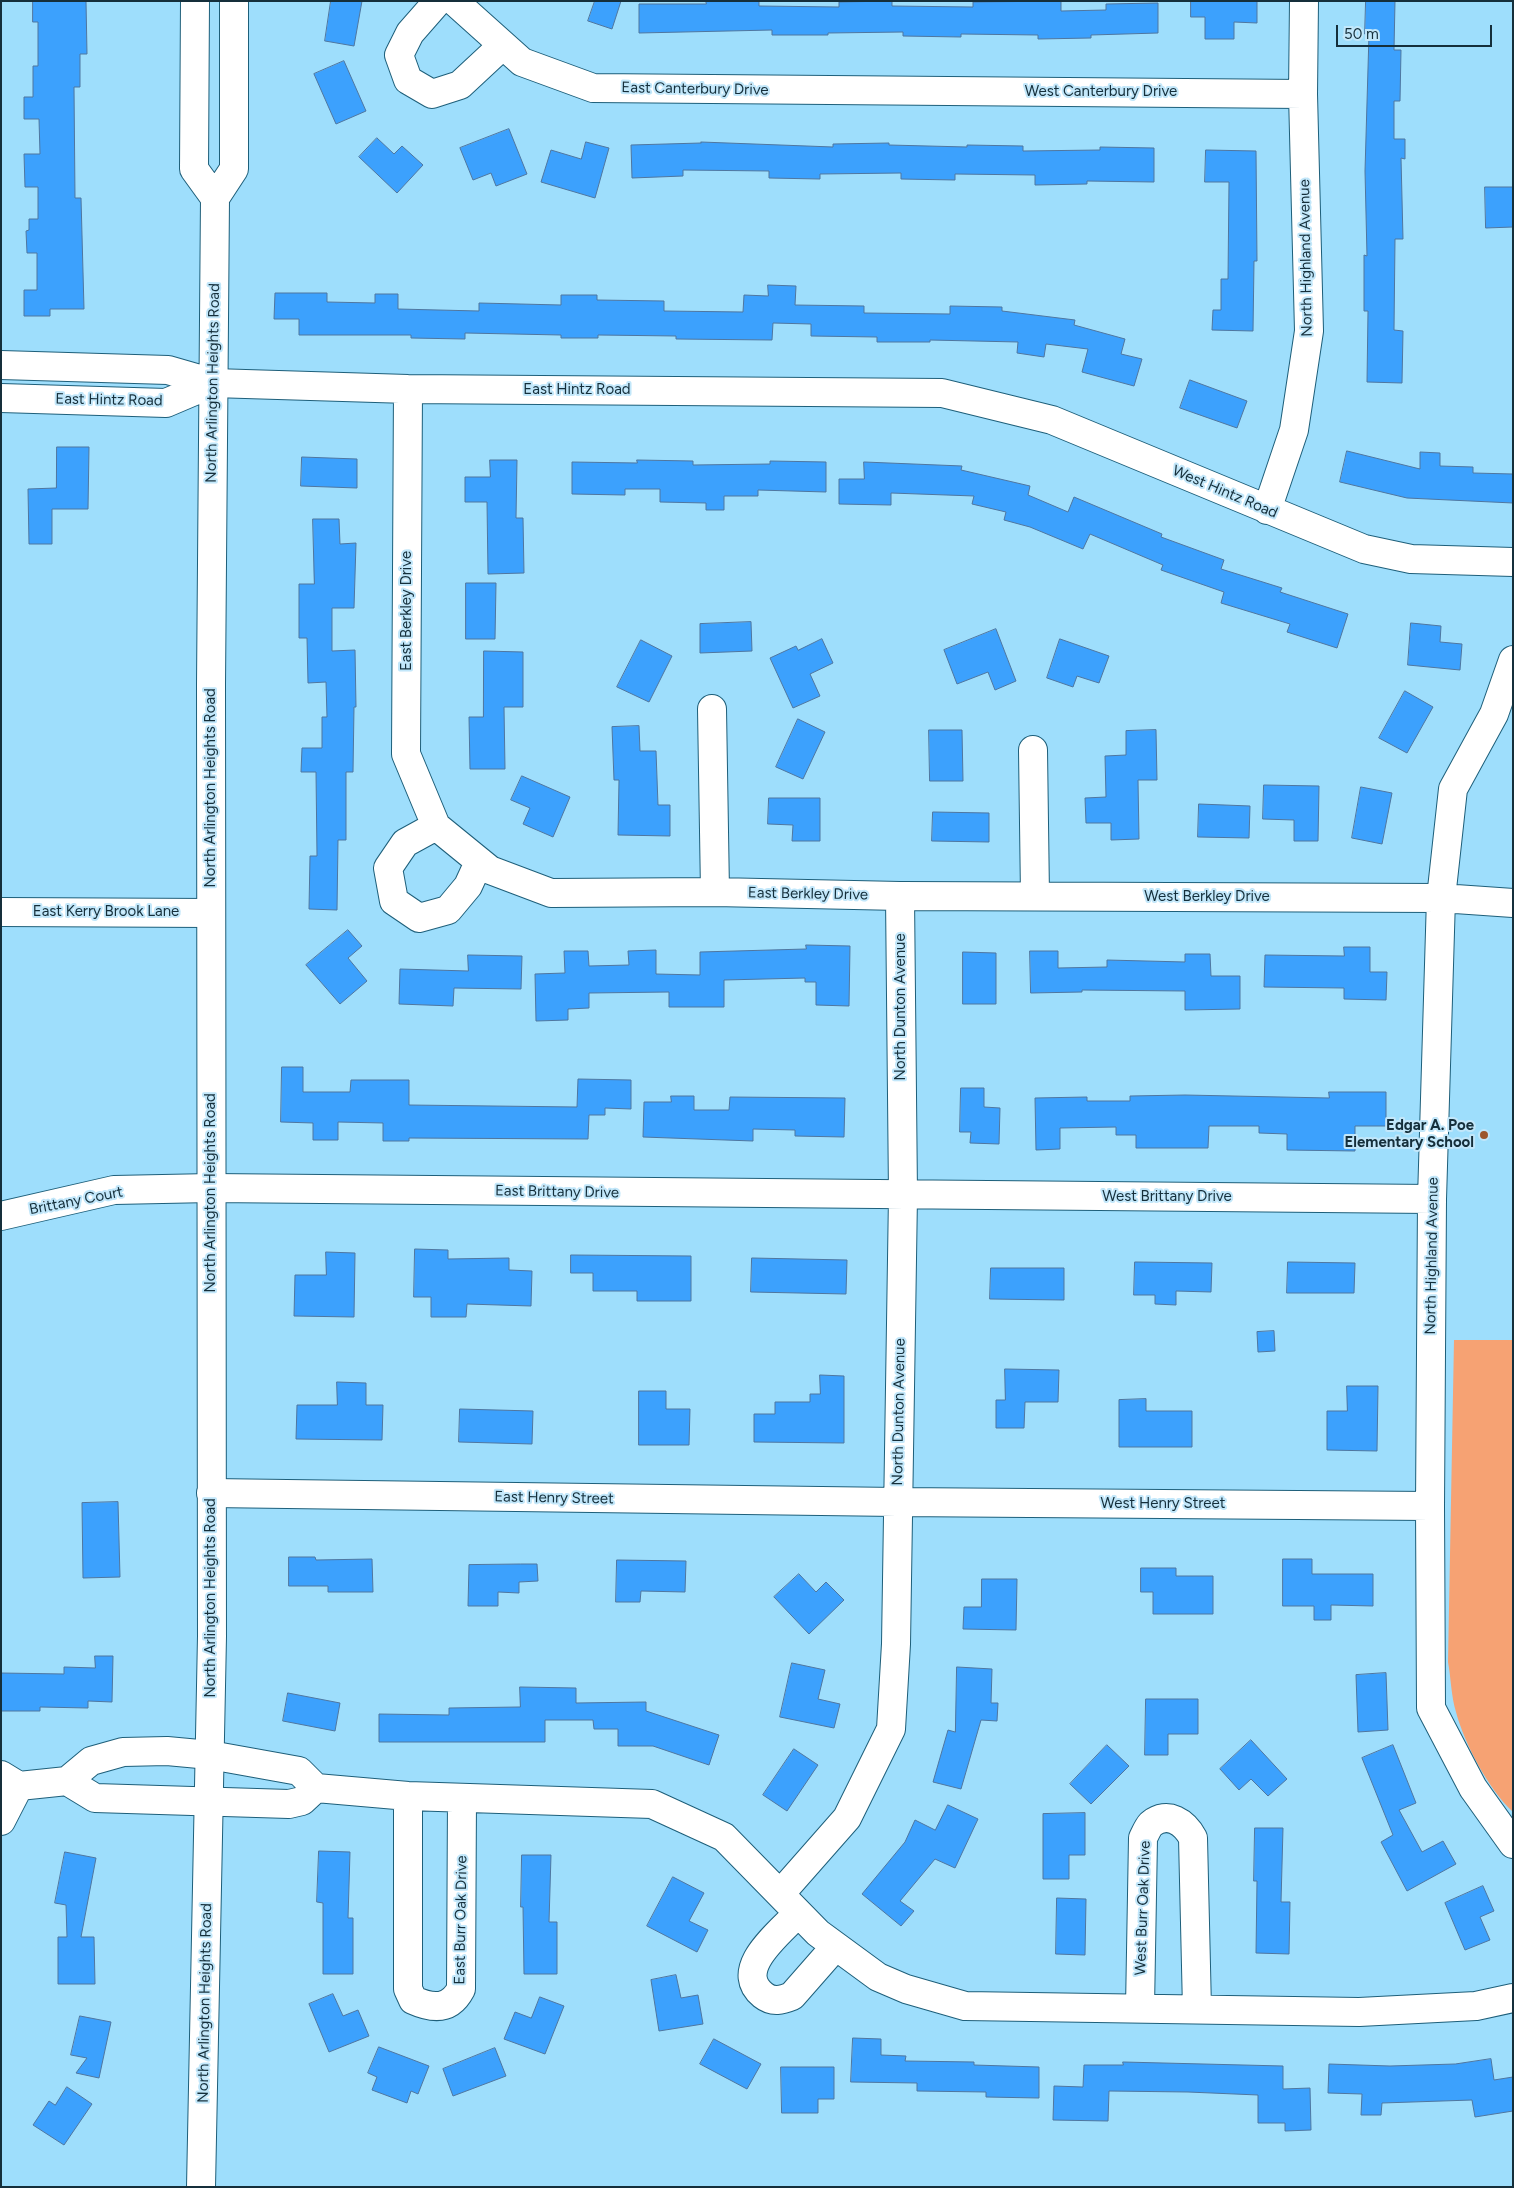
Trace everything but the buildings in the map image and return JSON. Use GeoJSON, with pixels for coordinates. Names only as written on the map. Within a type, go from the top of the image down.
{"type":"FeatureCollection","features":[{"type":"Feature","properties":{"kind":"street"},"geometry":{"type":"LineString","coordinates":[[195,1],[194,168],[215,198],[234,169],[234,1]]}},
{"type":"Feature","properties":{"kind":"street"},"geometry":{"type":"LineString","coordinates":[[438,1],[410,33],[399,55],[408,80],[432,94],[460,86],[503,45]]}},
{"type":"Feature","properties":{"kind":"street","name":"East Canterbury Drive"},"geometry":{"type":"LineString","coordinates":[[454,1],[522,62],[593,88],[899,91]]}},
{"type":"Feature","properties":{"kind":"street","name":"North Highland Avenue"},"geometry":{"type":"LineString","coordinates":[[1267,510],[1294,430],[1309,331],[1303,94],[1304,1]]}},
{"type":"Feature","properties":{"kind":"street","name":"West Canterbury Drive"},"geometry":{"type":"LineString","coordinates":[[899,91],[1303,94]]}},
{"type":"Feature","properties":{"kind":"street","name":"North Arlington Heights Road"},"geometry":{"type":"LineString","coordinates":[[201,2187],[210,1803],[211,913],[215,198]]}},
{"type":"Feature","properties":{"kind":"street","name":"East Hintz Road"},"geometry":{"type":"LineString","coordinates":[[1,365],[168,370],[213,383],[408,389],[942,393]]}},
{"type":"Feature","properties":{"kind":"street","name":"East Hintz Road"},"geometry":{"type":"LineString","coordinates":[[1,398],[166,403],[213,383]]}},
{"type":"Feature","properties":{"kind":"street","name":"East Berkley Drive"},"geometry":{"type":"LineString","coordinates":[[408,389],[406,754],[436,826],[490,870],[551,893],[715,892],[900,896]]}},
{"type":"Feature","properties":{"kind":"street","name":"West Hintz Road"},"geometry":{"type":"LineString","coordinates":[[942,393],[1052,420],[1364,550],[1411,559],[1513,562]]}},
{"type":"Feature","properties":{"kind":"street","name":"North Highland Avenue"},"geometry":{"type":"LineString","coordinates":[[1513,660],[1494,714],[1453,789],[1441,898],[1432,1199],[1430,1506],[1431,1708],[1473,1788],[1513,1844]]}},
{"type":"Feature","properties":{"kind":"street"},"geometry":{"type":"LineString","coordinates":[[712,709],[715,892]]}},
{"type":"Feature","properties":{"kind":"street"},"geometry":{"type":"LineString","coordinates":[[1033,750],[1035,896]]}},
{"type":"Feature","properties":{"kind":"street"},"geometry":{"type":"LineString","coordinates":[[436,826],[405,843],[388,868],[394,901],[419,918],[448,910],[468,886],[480,862]]}},
{"type":"Feature","properties":{"kind":"street","name":"West Berkley Drive"},"geometry":{"type":"LineString","coordinates":[[900,896],[1441,898],[1513,902]]}},
{"type":"Feature","properties":{"kind":"street","name":"North Dunton Avenue"},"geometry":{"type":"LineString","coordinates":[[790,1903],[847,1818],[891,1729],[896,1644],[903,1195],[900,896]]}},
{"type":"Feature","properties":{"kind":"street","name":"East Kerry Brook Lane"},"geometry":{"type":"LineString","coordinates":[[1,912],[211,913]]}},
{"type":"Feature","properties":{"kind":"street","name":"East Brittany Drive"},"geometry":{"type":"LineString","coordinates":[[211,1188],[903,1195]]}},
{"type":"Feature","properties":{"kind":"street","name":"Brittany Court"},"geometry":{"type":"LineString","coordinates":[[1,1216],[114,1190],[211,1188]]}},
{"type":"Feature","properties":{"kind":"street","name":"West Brittany Drive"},"geometry":{"type":"LineString","coordinates":[[903,1195],[1432,1199]]}},
{"type":"Feature","properties":{"kind":"street","name":"East Henry Street"},"geometry":{"type":"LineString","coordinates":[[211,1493],[897,1502]]}},
{"type":"Feature","properties":{"kind":"street","name":"West Henry Street"},"geometry":{"type":"LineString","coordinates":[[897,1502],[1430,1506]]}},
{"type":"Feature","properties":{"kind":"street"},"geometry":{"type":"LineString","coordinates":[[67,1781],[91,1761],[123,1752],[167,1751],[210,1755],[299,1772],[316,1788],[408,1796],[652,1804],[724,1837],[835,1947],[878,1977],[906,1989],[965,2006],[1360,2012],[1476,2006],[1513,1998]]}},
{"type":"Feature","properties":{"kind":"street"},"geometry":{"type":"LineString","coordinates":[[1,1821],[10,1780],[67,1781],[95,1798],[210,1803],[289,1804],[302,1801],[316,1788]]}},
{"type":"Feature","properties":{"kind":"street","name":"East Burr Oak Drive"},"geometry":{"type":"LineString","coordinates":[[408,1796],[408,1989],[413,2000],[430,2007],[449,2004],[457,1998],[461,1989],[462,1798]]}},
{"type":"Feature","properties":{"kind":"street","name":"West Burr Oak Drive"},"geometry":{"type":"LineString","coordinates":[[1140,2008],[1143,1838],[1152,1824],[1166,1818],[1178,1820],[1187,1826],[1194,1838],[1197,2009]]}},
{"type":"Feature","properties":{"kind":"street"},"geometry":{"type":"LineString","coordinates":[[790,1903],[756,1958],[753,1977],[757,1988],[762,1994],[772,2000],[783,2000],[792,1996],[835,1947]]}},
{"type":"Feature","properties":{"kind":"shaded area"},"geometry":{"type":"Polygon","coordinates":[[[1454,1340],[1513,1340],[1513,1812],[1487,1779],[1465,1738],[1454,1706],[1448,1662],[1454,1340]]]}},
{"type":"Feature","properties":{"kind":"place","name":"Edgar A. Poe Elementary School"},"geometry":{"type":"Point","coordinates":[1484,1135]}}]}
